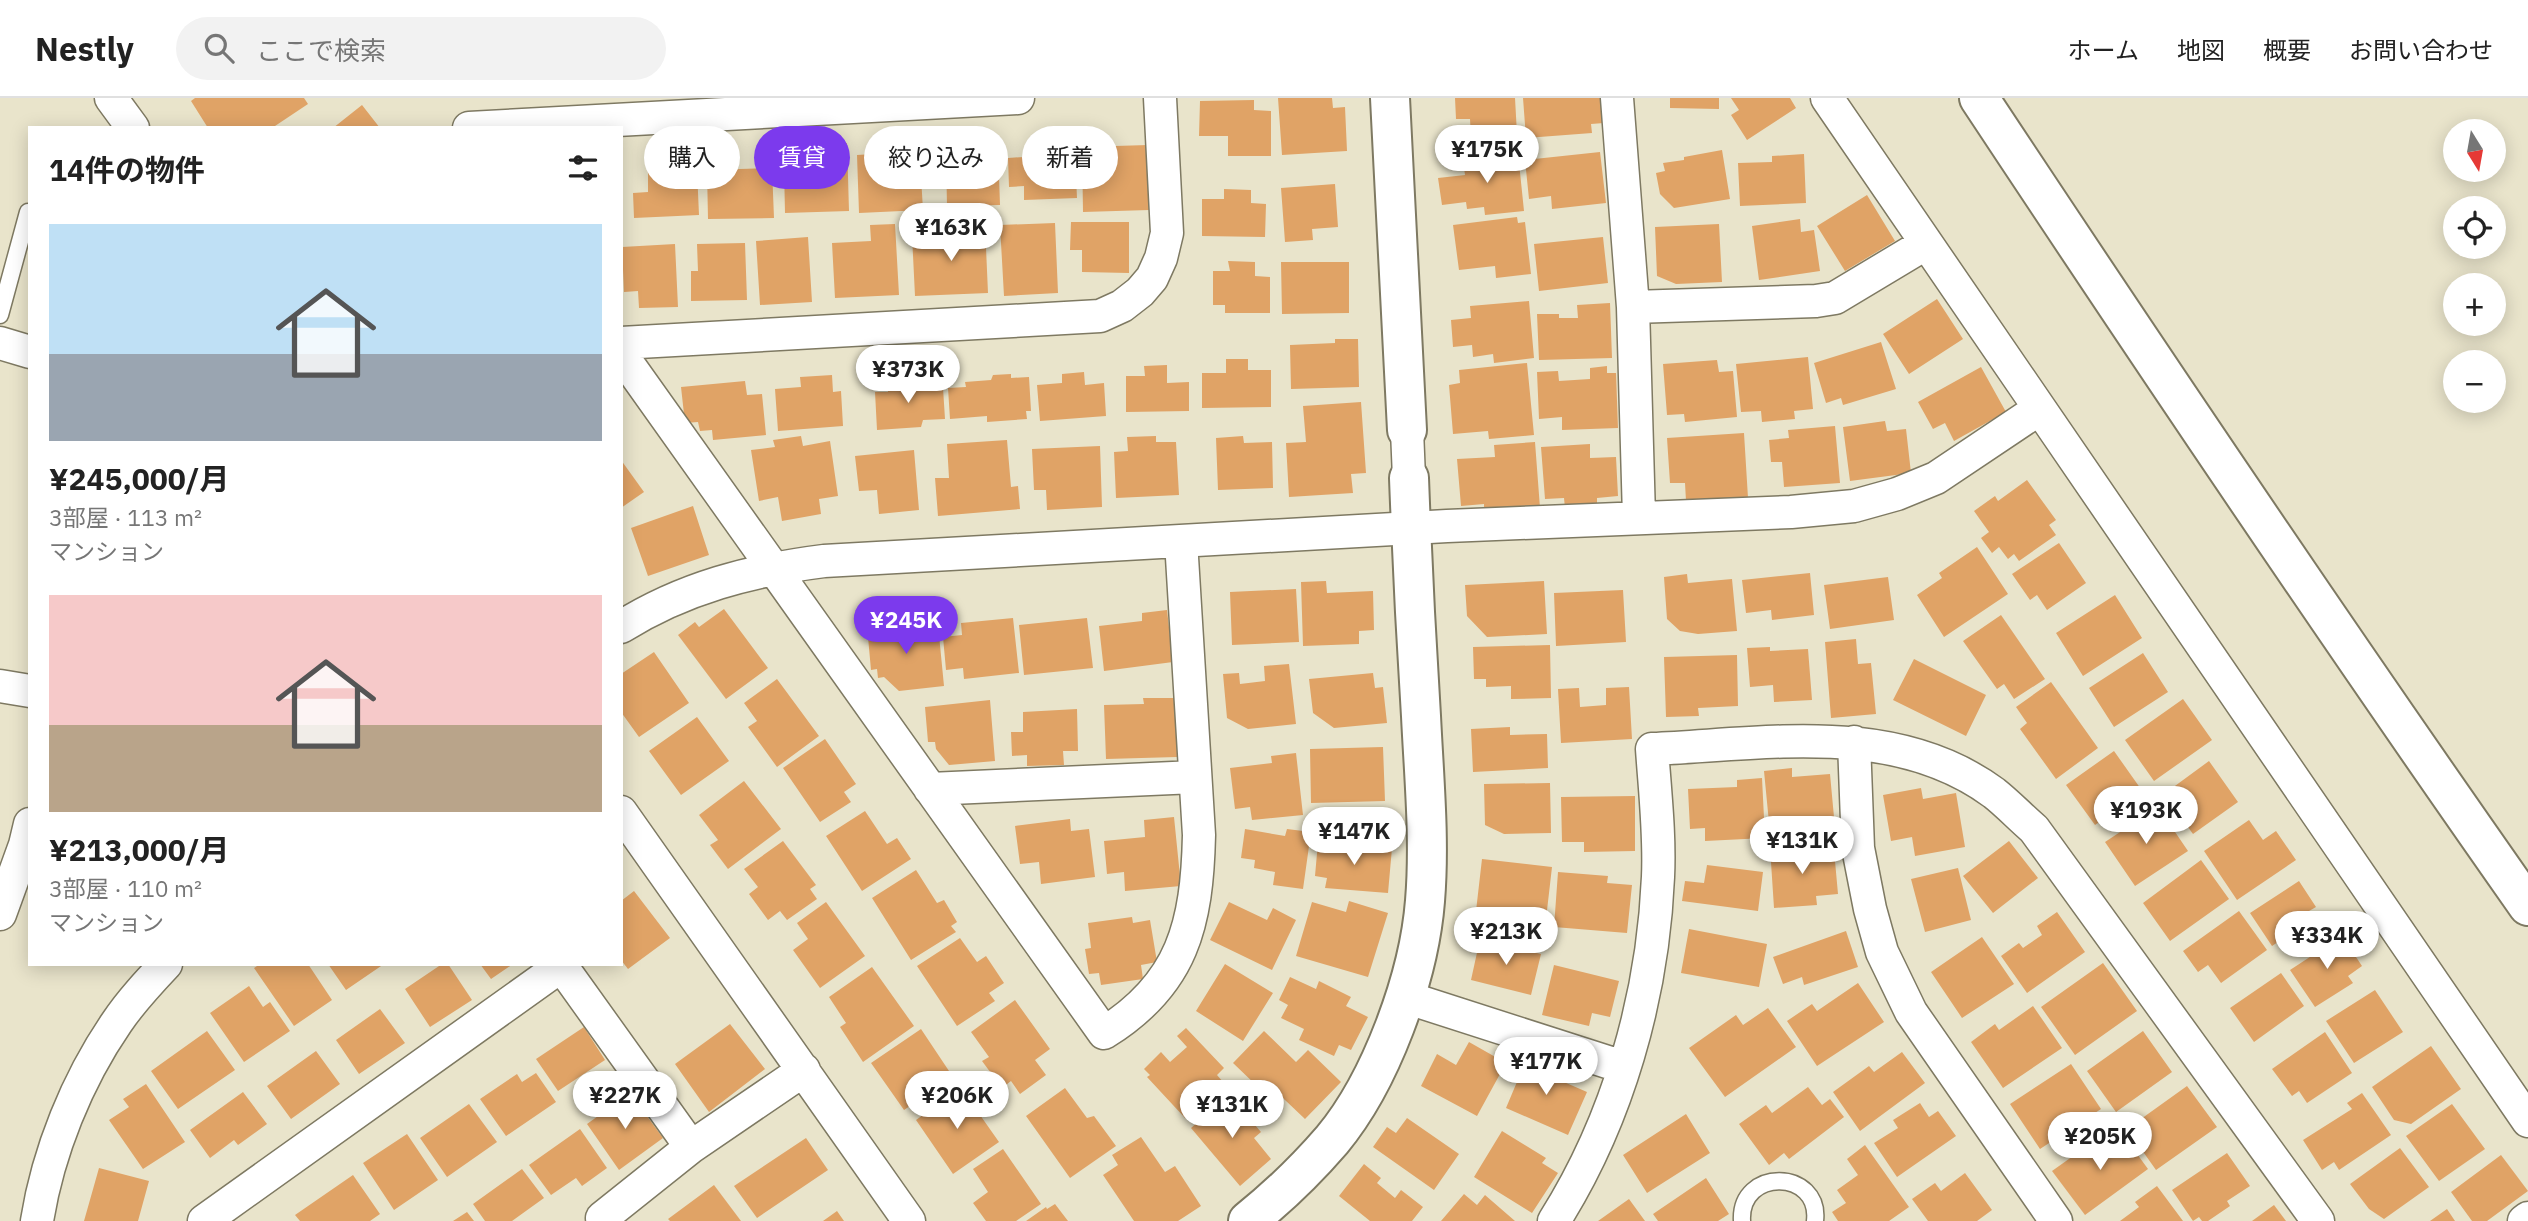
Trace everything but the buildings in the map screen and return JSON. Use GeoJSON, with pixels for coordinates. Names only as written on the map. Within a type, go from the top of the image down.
{"type":"FeatureCollection","features":[{"type":"Feature","properties":{"kind":"street"},"geometry":{"type":"LineString","coordinates":[[111,98],[132,126]]}},
{"type":"Feature","properties":{"kind":"street"},"geometry":{"type":"LineString","coordinates":[[506,126],[1018,98]]}},
{"type":"Feature","properties":{"kind":"street"},"geometry":{"type":"LineString","coordinates":[[623,343],[1100,316],[1122,306],[1153,278],[1167,233],[1160,98]]}},
{"type":"Feature","properties":{"kind":"street"},"geometry":{"type":"LineString","coordinates":[[1248,1221],[1298,1176],[1333,1138],[1362,1094],[1405,997],[1419,948],[1425,904],[1427,864],[1390,98]]}},
{"type":"Feature","properties":{"kind":"street"},"geometry":{"type":"LineString","coordinates":[[1617,98],[1633,307],[1639,517]]}},
{"type":"Feature","properties":{"kind":"street"},"geometry":{"type":"LineString","coordinates":[[1827,98],[2528,1121]]}},
{"type":"Feature","properties":{"kind":"street"},"geometry":{"type":"LineString","coordinates":[[1979,98],[2143,346],[2397,720],[2528,906]]}},
{"type":"Feature","properties":{"kind":"street"},"geometry":{"type":"LineString","coordinates":[[1633,307],[1816,301],[1835,298],[1926,244]]}},
{"type":"Feature","properties":{"kind":"street"},"geometry":{"type":"LineString","coordinates":[[0,344],[28,351]]}},
{"type":"Feature","properties":{"kind":"street"},"geometry":{"type":"LineString","coordinates":[[623,357],[1104,1033],[1126,1019],[1154,994],[1174,963],[1190,922],[1198,881],[1199,835],[1181,541]]}},
{"type":"Feature","properties":{"kind":"street"},"geometry":{"type":"LineString","coordinates":[[623,625],[667,602],[714,583],[773,568],[824,561],[1411,528],[1791,512],[1864,503],[1897,494],[1936,478],[2039,409]]}},
{"type":"Feature","properties":{"kind":"street"},"geometry":{"type":"LineString","coordinates":[[0,687],[28,691]]}},
{"type":"Feature","properties":{"kind":"street"},"geometry":{"type":"LineString","coordinates":[[1554,1221],[1603,1126],[1642,1004],[1653,939],[1658,875],[1652,749],[1821,741],[1854,742],[1899,749],[1944,765],[1993,793],[2034,829],[2318,1221]]}},
{"type":"Feature","properties":{"kind":"street"},"geometry":{"type":"LineString","coordinates":[[1854,742],[1858,848],[1882,952],[1911,1012],[2056,1221]]}},
{"type":"Feature","properties":{"kind":"street"},"geometry":{"type":"LineString","coordinates":[[930,789],[1195,777]]}},
{"type":"Feature","properties":{"kind":"street"},"geometry":{"type":"LineString","coordinates":[[623,815],[909,1221]]}},
{"type":"Feature","properties":{"kind":"street"},"geometry":{"type":"LineString","coordinates":[[0,914],[28,832]]}},
{"type":"Feature","properties":{"kind":"street"},"geometry":{"type":"LineString","coordinates":[[37,1221],[42,1189],[63,1128],[87,1073],[117,1021],[164,966]]}},
{"type":"Feature","properties":{"kind":"street"},"geometry":{"type":"LineString","coordinates":[[204,1221],[560,966]]}},
{"type":"Feature","properties":{"kind":"street"},"geometry":{"type":"LineString","coordinates":[[562,966],[691,1147]]}},
{"type":"Feature","properties":{"kind":"street"},"geometry":{"type":"LineString","coordinates":[[1405,997],[1623,1067]]}},
{"type":"Feature","properties":{"kind":"street"},"geometry":{"type":"LineString","coordinates":[[601,1220],[691,1147],[804,1070]]}},
{"type":"Feature","properties":{"kind":"lane"},"geometry":{"type":"LineString","coordinates":[[0,315],[28,212]]}},
{"type":"Feature","properties":{"kind":"lane"},"geometry":{"type":"LineString","coordinates":[[1742,1221],[1744,1205],[1750,1194],[1758,1186],[1770,1181],[1795,1184],[1805,1192],[1813,1203],[1815,1221]]}}]}
